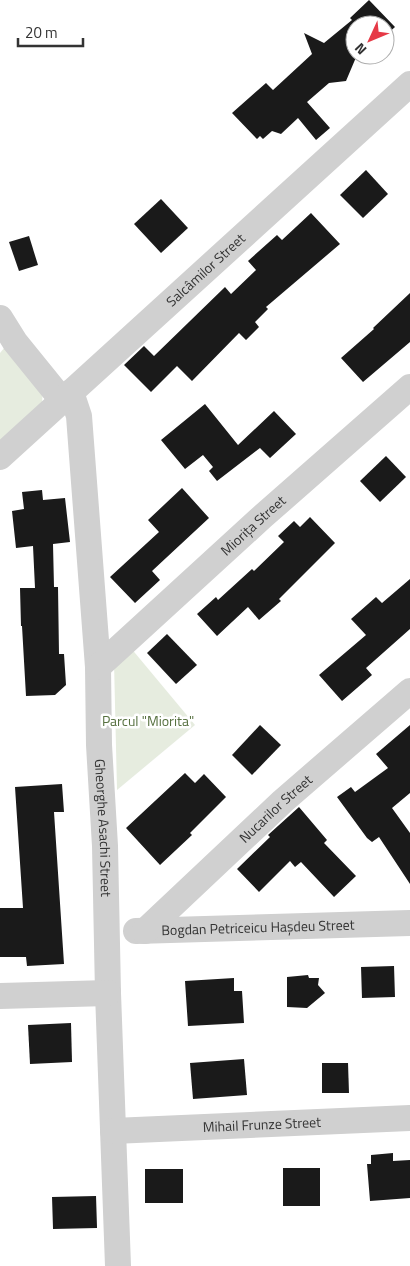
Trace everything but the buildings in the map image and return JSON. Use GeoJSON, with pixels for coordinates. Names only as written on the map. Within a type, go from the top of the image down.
{"type":"FeatureCollection","features":[{"type":"Feature","properties":{"kind":"street","name":"Salcâmilor Street"},"geometry":{"type":"LineString","coordinates":[[0,457],[410,84]]}},
{"type":"Feature","properties":{"kind":"street"},"geometry":{"type":"LineString","coordinates":[[0,318],[15,342],[66,396]]}},
{"type":"Feature","properties":{"kind":"street","name":"Miorița Street"},"geometry":{"type":"LineString","coordinates":[[98,667],[262,517],[410,386]]}},
{"type":"Feature","properties":{"kind":"street","name":"Gheorghe Asachi Street"},"geometry":{"type":"LineString","coordinates":[[66,396],[79,416],[98,667],[118,1266]]}},
{"type":"Feature","properties":{"kind":"street","name":"Nucarilor Street"},"geometry":{"type":"LineString","coordinates":[[145,931],[283,801],[410,691]]}},
{"type":"Feature","properties":{"kind":"street","name":"Bogdan Petriceicu Hașdeu Street"},"geometry":{"type":"LineString","coordinates":[[107,932],[410,923]]}},
{"type":"Feature","properties":{"kind":"street"},"geometry":{"type":"LineString","coordinates":[[0,996],[108,993]]}},
{"type":"Feature","properties":{"kind":"street","name":"Mihail Frunze Street"},"geometry":{"type":"LineString","coordinates":[[113,1131],[410,1118]]}},
{"type":"Feature","properties":{"kind":"green space"},"geometry":{"type":"Polygon","coordinates":[[[5,347],[43,388],[42,404],[0,443],[0,353],[5,347]]]}},
{"type":"Feature","properties":{"kind":"green space","name":"Parcul \"Miorita\""},"geometry":{"type":"Polygon","coordinates":[[[130,647],[195,725],[117,790],[114,662],[130,647]]]}}]}
